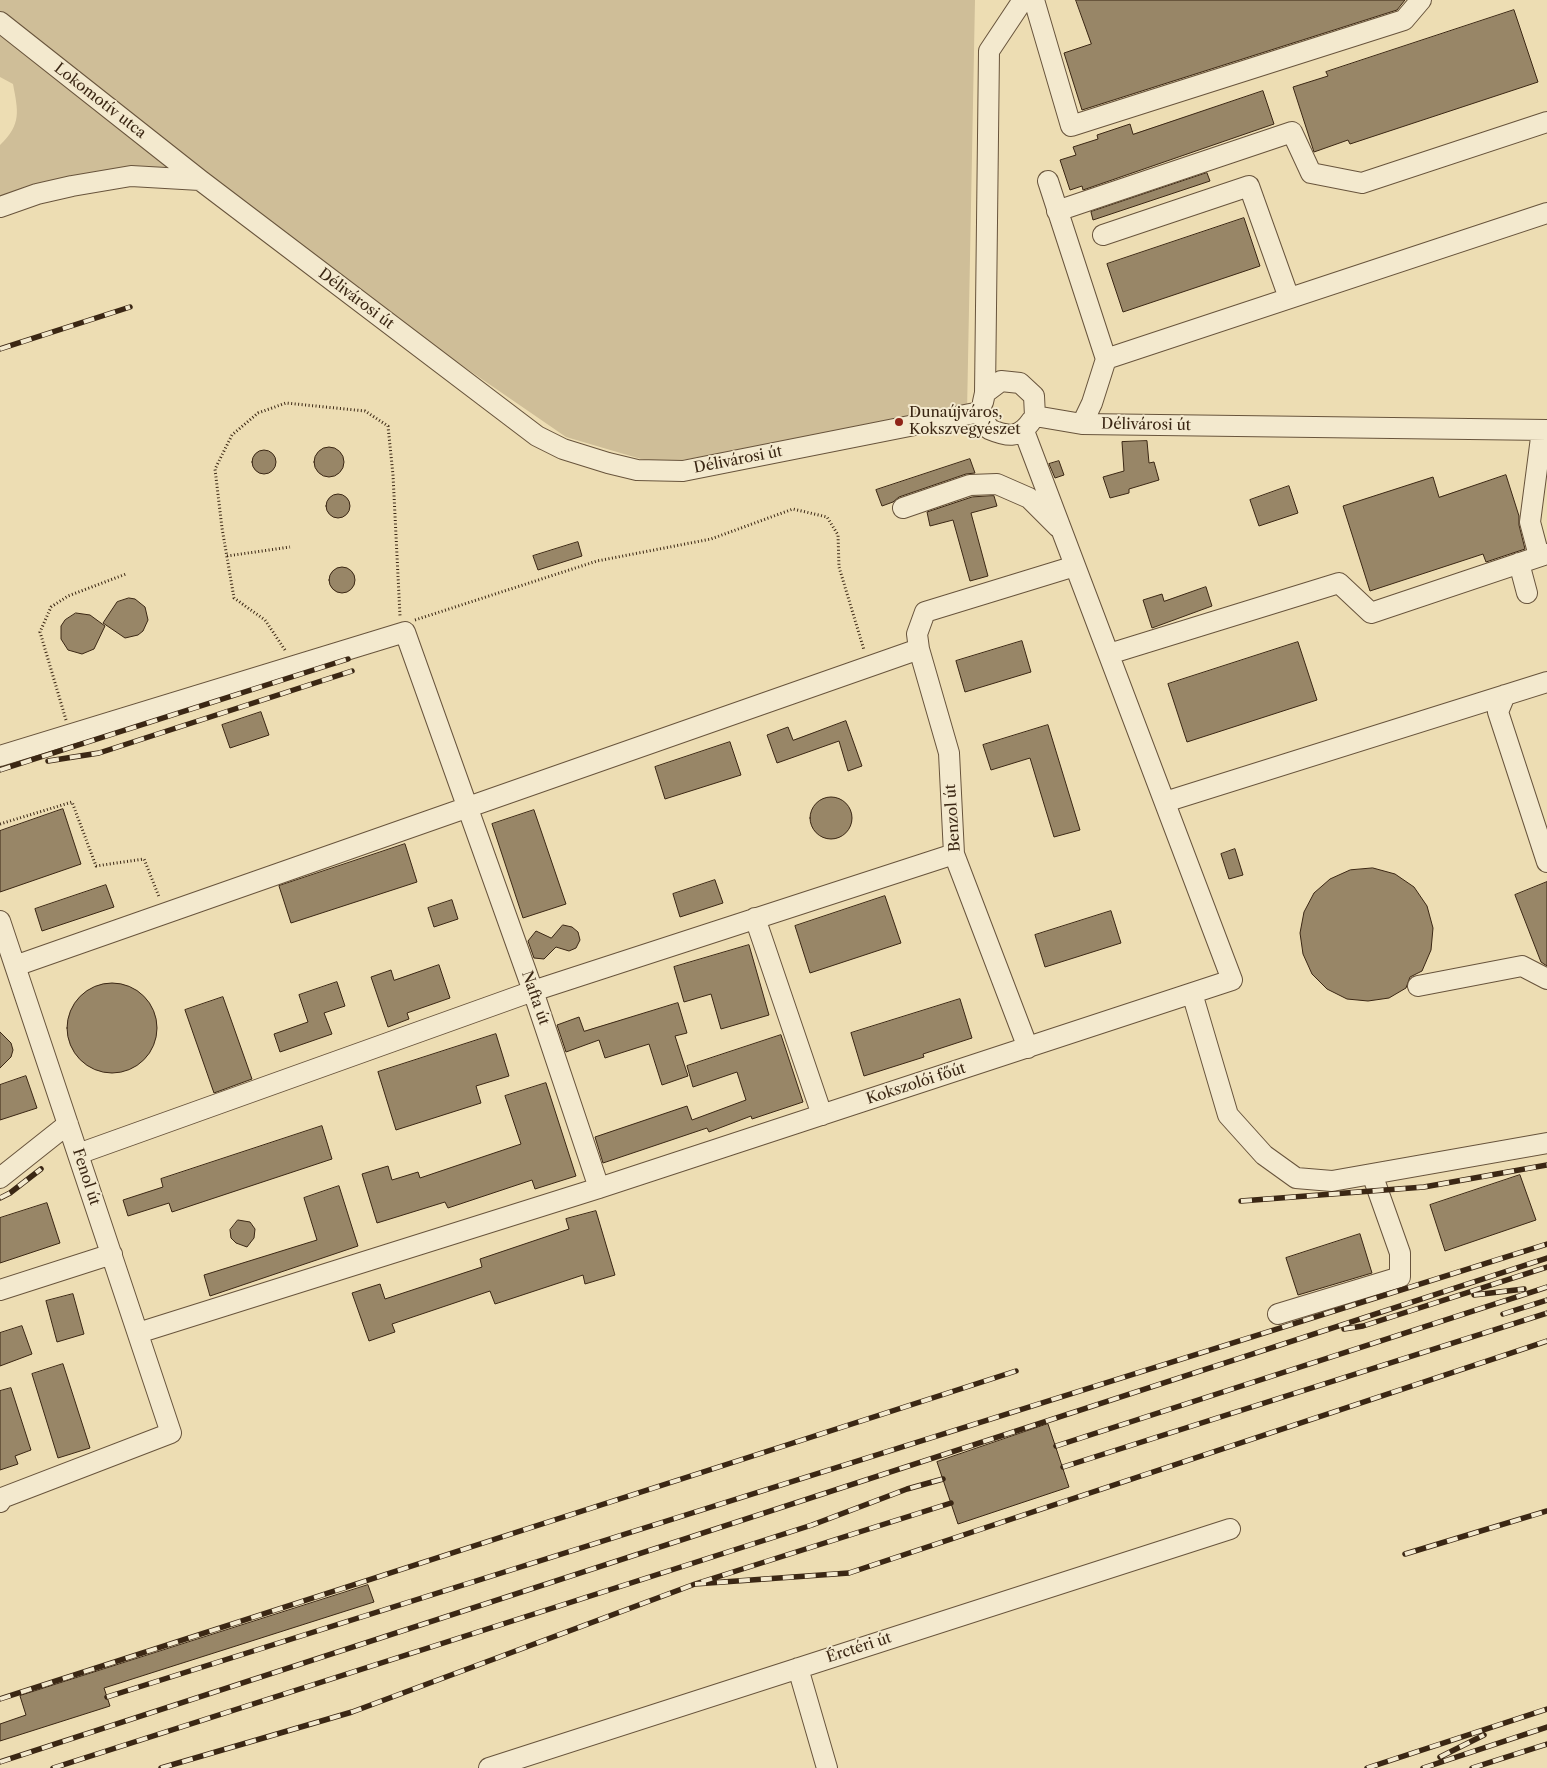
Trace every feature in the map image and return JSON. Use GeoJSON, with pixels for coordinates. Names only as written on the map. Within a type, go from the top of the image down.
{"type":"FeatureCollection","features":[{"type":"Feature","properties":{"kind":"street"},"geometry":{"type":"LineString","coordinates":[[983,402],[989,51],[1023,0]]}},
{"type":"Feature","properties":{"kind":"street"},"geometry":{"type":"LineString","coordinates":[[1034,0],[1071,126],[1404,20],[1421,0]]}},
{"type":"Feature","properties":{"kind":"street","name":"Lokomotív utca"},"geometry":{"type":"LineString","coordinates":[[0,22],[200,180]]}},
{"type":"Feature","properties":{"kind":"street"},"geometry":{"type":"LineString","coordinates":[[1057,211],[1292,132],[1311,173],[1362,183],[1547,122]]}},
{"type":"Feature","properties":{"kind":"street"},"geometry":{"type":"LineString","coordinates":[[131,176],[141,170],[150,160],[151,148],[145,136]]}},
{"type":"Feature","properties":{"kind":"street"},"geometry":{"type":"LineString","coordinates":[[0,207],[72,186],[131,176],[166,176],[200,180]]}},
{"type":"Feature","properties":{"kind":"street","name":"Délivárosi út"},"geometry":{"type":"LineString","coordinates":[[200,180],[537,436],[563,449],[638,470],[683,471],[983,402],[989,429],[1006,436],[1030,423],[1545,430]]}},
{"type":"Feature","properties":{"kind":"street"},"geometry":{"type":"LineString","coordinates":[[1048,181],[1106,359],[1092,403],[1082,424]]}},
{"type":"Feature","properties":{"kind":"street"},"geometry":{"type":"LineString","coordinates":[[1104,235],[1249,186],[1289,298]]}},
{"type":"Feature","properties":{"kind":"street"},"geometry":{"type":"LineString","coordinates":[[1106,359],[1547,214]]}},
{"type":"Feature","properties":{"kind":"street"},"geometry":{"type":"LineString","coordinates":[[983,402],[1000,381],[1020,383],[1034,396],[1030,423],[1062,532],[1165,802],[1547,682]]}},
{"type":"Feature","properties":{"kind":"street"},"geometry":{"type":"LineString","coordinates":[[1109,654],[1339,583],[1371,613],[1543,555],[1530,522],[1545,430]]}},
{"type":"Feature","properties":{"kind":"street"},"geometry":{"type":"LineString","coordinates":[[903,508],[970,485],[997,484],[1029,498],[1062,532]]}},
{"type":"Feature","properties":{"kind":"street"},"geometry":{"type":"LineString","coordinates":[[1518,564],[1527,593]]}},
{"type":"Feature","properties":{"kind":"street","name":"Benzol út"},"geometry":{"type":"LineString","coordinates":[[1028,1048],[954,854],[950,753],[916,634],[925,612],[1075,566]]}},
{"type":"Feature","properties":{"kind":"street"},"geometry":{"type":"LineString","coordinates":[[0,756],[405,632]]}},
{"type":"Feature","properties":{"kind":"street","name":"Nafta út"},"geometry":{"type":"LineString","coordinates":[[405,632],[533,991],[599,1188]]}},
{"type":"Feature","properties":{"kind":"street"},"geometry":{"type":"LineString","coordinates":[[15,966],[919,649]]}},
{"type":"Feature","properties":{"kind":"street"},"geometry":{"type":"LineString","coordinates":[[1505,695],[1498,712],[1547,862]]}},
{"type":"Feature","properties":{"kind":"street","name":"Kokszolói főút"},"geometry":{"type":"LineString","coordinates":[[138,1333],[599,1188],[1232,980],[1165,802]]}},
{"type":"Feature","properties":{"kind":"street"},"geometry":{"type":"LineString","coordinates":[[78,1154],[533,991],[954,854]]}},
{"type":"Feature","properties":{"kind":"street"},"geometry":{"type":"LineString","coordinates":[[755,918],[822,1115]]}},
{"type":"Feature","properties":{"kind":"street","name":"Fenol út"},"geometry":{"type":"LineString","coordinates":[[0,921],[171,1433],[2,1498],[0,1502]]}},
{"type":"Feature","properties":{"kind":"street"},"geometry":{"type":"LineString","coordinates":[[1418,986],[1522,966],[1547,980]]}},
{"type":"Feature","properties":{"kind":"street"},"geometry":{"type":"LineString","coordinates":[[1192,993],[1228,1115],[1264,1155],[1296,1178],[1332,1181],[1547,1143]]}},
{"type":"Feature","properties":{"kind":"street"},"geometry":{"type":"LineString","coordinates":[[0,1178],[68,1124]]}},
{"type":"Feature","properties":{"kind":"street"},"geometry":{"type":"LineString","coordinates":[[1278,1314],[1400,1276],[1400,1253],[1372,1174]]}},
{"type":"Feature","properties":{"kind":"street"},"geometry":{"type":"LineString","coordinates":[[0,1290],[112,1254]]}},
{"type":"Feature","properties":{"kind":"street","name":"Érctéri út"},"geometry":{"type":"LineString","coordinates":[[489,1768],[1230,1529]]}},
{"type":"Feature","properties":{"kind":"street"},"geometry":{"type":"LineString","coordinates":[[798,1668],[827,1768]]}},
{"type":"Feature","properties":{"kind":"path"},"geometry":{"type":"LineString","coordinates":[[295,666],[265,620],[234,598],[215,469],[232,435],[258,413],[286,403],[365,411],[388,426],[393,475],[400,621],[405,632],[414,620],[597,561],[711,539],[793,509],[827,517],[838,535],[839,567],[870,667]]}},
{"type":"Feature","properties":{"kind":"path"},"geometry":{"type":"LineString","coordinates":[[227,556],[290,547]]}},
{"type":"Feature","properties":{"kind":"path"},"geometry":{"type":"LineString","coordinates":[[70,734],[40,632],[51,607],[68,596],[126,574]]}},
{"type":"Feature","properties":{"kind":"path"},"geometry":{"type":"LineString","coordinates":[[0,824],[72,802],[96,866],[144,859],[166,914]]}},
{"type":"Feature","properties":{"kind":"shaded area"},"geometry":{"type":"Polygon","coordinates":[[[0,0],[975,0],[967,412],[658,464],[566,437],[201,186],[64,184],[0,207],[0,145],[15,124],[17,110],[13,84],[0,77],[0,0]]]}},
{"type":"Feature","properties":{"kind":"building"},"geometry":{"type":"Polygon","coordinates":[[[1076,0],[1405,0],[1397,10],[1082,110],[1064,53],[1091,44],[1076,0]]]}},
{"type":"Feature","properties":{"kind":"building"},"geometry":{"type":"Polygon","coordinates":[[[1514,10],[1538,82],[1350,144],[1348,140],[1314,152],[1293,87],[1328,76],[1326,72],[1514,10]]]}},
{"type":"Feature","properties":{"kind":"building"},"geometry":{"type":"Polygon","coordinates":[[[1263,91],[1274,124],[1083,190],[1082,186],[1070,190],[1060,160],[1076,155],[1073,147],[1098,139],[1097,135],[1130,124],[1133,134],[1263,91]]]}},
{"type":"Feature","properties":{"kind":"building"},"geometry":{"type":"Polygon","coordinates":[[[1207,173],[1210,181],[1093,220],[1091,212],[1207,173]]]}},
{"type":"Feature","properties":{"kind":"building"},"geometry":{"type":"Polygon","coordinates":[[[1244,218],[1260,266],[1123,312],[1107,264],[1244,218]]]}},
{"type":"Feature","properties":{"kind":"building"},"geometry":{"type":"Polygon","coordinates":[[[1147,441],[1149,463],[1154,462],[1159,480],[1129,489],[1129,493],[1110,498],[1103,477],[1124,471],[1122,442],[1147,441]]]}},
{"type":"Feature","properties":{"kind":"building"},"geometry":{"type":"Polygon","coordinates":[[[329,447],[335,448],[343,456],[343,468],[335,476],[329,477],[323,476],[315,468],[314,462],[315,456],[323,448],[329,447]]]}},
{"type":"Feature","properties":{"kind":"building"},"geometry":{"type":"Polygon","coordinates":[[[264,450],[273,453],[276,462],[273,471],[264,474],[255,471],[252,462],[255,453],[264,450]]]}},
{"type":"Feature","properties":{"kind":"building"},"geometry":{"type":"Polygon","coordinates":[[[970,459],[975,473],[966,474],[899,497],[893,502],[882,506],[876,490],[970,459]]]}},
{"type":"Feature","properties":{"kind":"building"},"geometry":{"type":"Polygon","coordinates":[[[1059,461],[1064,475],[1055,478],[1049,464],[1059,461]]]}},
{"type":"Feature","properties":{"kind":"building"},"geometry":{"type":"Polygon","coordinates":[[[1506,475],[1519,516],[1519,525],[1525,549],[1486,562],[1483,554],[1370,591],[1343,506],[1433,477],[1439,497],[1506,475]]]}},
{"type":"Feature","properties":{"kind":"building"},"geometry":{"type":"Polygon","coordinates":[[[1289,486],[1298,513],[1259,526],[1250,500],[1289,486]]]}},
{"type":"Feature","properties":{"kind":"building"},"geometry":{"type":"Polygon","coordinates":[[[338,494],[347,497],[350,506],[347,515],[338,518],[329,515],[326,506],[329,497],[338,494]]]}},
{"type":"Feature","properties":{"kind":"building"},"geometry":{"type":"Polygon","coordinates":[[[994,496],[997,506],[971,513],[988,576],[970,581],[953,520],[930,526],[927,512],[972,497],[994,496]]]}},
{"type":"Feature","properties":{"kind":"building"},"geometry":{"type":"Polygon","coordinates":[[[578,542],[582,556],[538,570],[533,556],[578,542]]]}},
{"type":"Feature","properties":{"kind":"building"},"geometry":{"type":"Polygon","coordinates":[[[342,567],[351,571],[355,580],[351,589],[342,593],[333,589],[329,580],[333,571],[342,567]]]}},
{"type":"Feature","properties":{"kind":"building"},"geometry":{"type":"Polygon","coordinates":[[[1206,587],[1212,606],[1152,628],[1143,600],[1162,594],[1164,601],[1206,587]]]}},
{"type":"Feature","properties":{"kind":"building"},"geometry":{"type":"Polygon","coordinates":[[[129,598],[135,599],[145,607],[148,620],[143,631],[138,635],[125,638],[103,623],[117,602],[129,598]]]}},
{"type":"Feature","properties":{"kind":"building"},"geometry":{"type":"Polygon","coordinates":[[[76,613],[90,615],[105,626],[94,649],[82,654],[68,650],[61,639],[61,626],[65,620],[76,613]]]}},
{"type":"Feature","properties":{"kind":"building"},"geometry":{"type":"Polygon","coordinates":[[[1022,641],[1031,672],[965,692],[956,661],[1022,641]]]}},
{"type":"Feature","properties":{"kind":"building"},"geometry":{"type":"Polygon","coordinates":[[[1298,642],[1317,700],[1187,742],[1168,684],[1298,642]]]}},
{"type":"Feature","properties":{"kind":"building"},"geometry":{"type":"Polygon","coordinates":[[[261,712],[269,735],[230,748],[222,725],[261,712]]]}},
{"type":"Feature","properties":{"kind":"building"},"geometry":{"type":"Polygon","coordinates":[[[846,721],[862,766],[848,771],[839,741],[777,763],[767,735],[788,727],[793,740],[846,721]]]}},
{"type":"Feature","properties":{"kind":"building"},"geometry":{"type":"Polygon","coordinates":[[[1048,725],[1080,830],[1054,837],[1030,758],[991,770],[983,745],[1048,725]]]}},
{"type":"Feature","properties":{"kind":"building"},"geometry":{"type":"Polygon","coordinates":[[[730,742],[741,775],[665,799],[655,767],[730,742]]]}},
{"type":"Feature","properties":{"kind":"building"},"geometry":{"type":"Polygon","coordinates":[[[835,797],[843,800],[849,806],[852,818],[849,830],[843,836],[827,839],[819,836],[813,830],[810,814],[813,806],[819,800],[835,797]]]}},
{"type":"Feature","properties":{"kind":"building"},"geometry":{"type":"Polygon","coordinates":[[[63,809],[81,864],[0,892],[0,831],[63,809]]]}},
{"type":"Feature","properties":{"kind":"building"},"geometry":{"type":"Polygon","coordinates":[[[534,810],[566,904],[523,918],[492,824],[534,810]]]}},
{"type":"Feature","properties":{"kind":"building"},"geometry":{"type":"Polygon","coordinates":[[[405,844],[417,882],[291,923],[279,886],[405,844]]]}},
{"type":"Feature","properties":{"kind":"building"},"geometry":{"type":"Polygon","coordinates":[[[1235,849],[1243,875],[1229,879],[1221,854],[1235,849]]]}},
{"type":"Feature","properties":{"kind":"building"},"geometry":{"type":"Polygon","coordinates":[[[1373,868],[1395,874],[1414,887],[1427,906],[1433,928],[1431,950],[1422,971],[1410,977],[1406,988],[1389,998],[1368,1001],[1347,999],[1327,989],[1312,974],[1303,954],[1300,933],[1304,912],[1314,893],[1330,879],[1350,870],[1373,868]]]}},
{"type":"Feature","properties":{"kind":"building"},"geometry":{"type":"Polygon","coordinates":[[[715,880],[723,903],[680,917],[673,894],[715,880]]]}},
{"type":"Feature","properties":{"kind":"building"},"geometry":{"type":"Polygon","coordinates":[[[1547,882],[1547,966],[1541,962],[1515,895],[1547,882]]]}},
{"type":"Feature","properties":{"kind":"building"},"geometry":{"type":"Polygon","coordinates":[[[106,885],[114,907],[42,931],[35,909],[106,885]]]}},
{"type":"Feature","properties":{"kind":"building"},"geometry":{"type":"Polygon","coordinates":[[[885,896],[901,943],[810,973],[795,926],[885,896]]]}},
{"type":"Feature","properties":{"kind":"building"},"geometry":{"type":"Polygon","coordinates":[[[452,900],[458,919],[434,927],[428,908],[452,900]]]}},
{"type":"Feature","properties":{"kind":"building"},"geometry":{"type":"Polygon","coordinates":[[[1111,911],[1121,943],[1045,967],[1035,935],[1111,911]]]}},
{"type":"Feature","properties":{"kind":"building"},"geometry":{"type":"Polygon","coordinates":[[[563,925],[572,927],[578,932],[580,940],[576,948],[569,951],[556,947],[544,959],[534,958],[528,941],[536,931],[551,938],[563,925]]]}},
{"type":"Feature","properties":{"kind":"building"},"geometry":{"type":"Polygon","coordinates":[[[749,945],[769,1015],[721,1029],[711,994],[684,1002],[674,967],[749,945]]]}},
{"type":"Feature","properties":{"kind":"building"},"geometry":{"type":"Polygon","coordinates":[[[439,965],[450,998],[407,1013],[409,1019],[388,1027],[371,977],[391,970],[394,980],[439,965]]]}},
{"type":"Feature","properties":{"kind":"building"},"geometry":{"type":"Polygon","coordinates":[[[337,982],[345,1006],[324,1013],[332,1034],[280,1052],[274,1034],[308,1022],[299,995],[337,982]]]}},
{"type":"Feature","properties":{"kind":"building"},"geometry":{"type":"Polygon","coordinates":[[[112,983],[129,986],[144,996],[154,1011],[157,1028],[154,1045],[144,1060],[129,1070],[112,1073],[95,1070],[80,1060],[70,1045],[67,1028],[70,1011],[80,996],[95,986],[112,983]]]}},
{"type":"Feature","properties":{"kind":"building"},"geometry":{"type":"Polygon","coordinates":[[[223,997],[252,1079],[214,1093],[185,1010],[223,997]]]}},
{"type":"Feature","properties":{"kind":"building"},"geometry":{"type":"Polygon","coordinates":[[[960,999],[972,1038],[923,1054],[924,1057],[864,1076],[851,1033],[960,999]]]}},
{"type":"Feature","properties":{"kind":"building"},"geometry":{"type":"Polygon","coordinates":[[[678,1003],[687,1033],[675,1036],[688,1076],[662,1085],[649,1044],[605,1058],[599,1040],[566,1052],[557,1025],[579,1017],[584,1031],[678,1003]]]}},
{"type":"Feature","properties":{"kind":"building"},"geometry":{"type":"Polygon","coordinates":[[[0,1032],[11,1043],[13,1050],[11,1057],[0,1068],[0,1032]]]}},
{"type":"Feature","properties":{"kind":"building"},"geometry":{"type":"Polygon","coordinates":[[[496,1034],[509,1076],[476,1086],[481,1103],[396,1130],[378,1072],[496,1034]]]}},
{"type":"Feature","properties":{"kind":"building"},"geometry":{"type":"Polygon","coordinates":[[[781,1035],[803,1102],[752,1119],[751,1116],[709,1132],[707,1128],[603,1163],[595,1137],[687,1106],[692,1120],[746,1100],[737,1072],[693,1087],[687,1066],[781,1035]]]}},
{"type":"Feature","properties":{"kind":"building"},"geometry":{"type":"Polygon","coordinates":[[[26,1076],[37,1108],[0,1120],[0,1085],[26,1076]]]}},
{"type":"Feature","properties":{"kind":"building"},"geometry":{"type":"Polygon","coordinates":[[[546,1083],[576,1176],[535,1189],[532,1180],[448,1208],[445,1202],[377,1223],[362,1174],[388,1166],[392,1180],[418,1172],[420,1178],[521,1144],[505,1096],[546,1083]]]}},
{"type":"Feature","properties":{"kind":"building"},"geometry":{"type":"Polygon","coordinates":[[[322,1126],[332,1159],[172,1212],[169,1203],[128,1216],[123,1200],[163,1187],[161,1179],[322,1126]]]}},
{"type":"Feature","properties":{"kind":"building"},"geometry":{"type":"Polygon","coordinates":[[[1520,1175],[1536,1220],[1445,1251],[1430,1205],[1520,1175]]]}},
{"type":"Feature","properties":{"kind":"building"},"geometry":{"type":"Polygon","coordinates":[[[339,1186],[358,1246],[210,1296],[204,1275],[317,1240],[304,1198],[339,1186]]]}},
{"type":"Feature","properties":{"kind":"building"},"geometry":{"type":"Polygon","coordinates":[[[47,1203],[60,1243],[0,1263],[0,1218],[47,1203]]]}},
{"type":"Feature","properties":{"kind":"building"},"geometry":{"type":"Polygon","coordinates":[[[596,1211],[615,1275],[585,1284],[583,1275],[495,1304],[490,1291],[392,1324],[395,1332],[369,1341],[352,1293],[380,1284],[385,1299],[482,1267],[480,1259],[569,1229],[566,1219],[596,1211]]]}},
{"type":"Feature","properties":{"kind":"building"},"geometry":{"type":"Polygon","coordinates":[[[238,1220],[250,1222],[255,1229],[254,1238],[247,1247],[236,1243],[231,1238],[230,1230],[238,1220]]]}},
{"type":"Feature","properties":{"kind":"building"},"geometry":{"type":"Polygon","coordinates":[[[1360,1234],[1372,1273],[1298,1295],[1286,1258],[1360,1234]]]}},
{"type":"Feature","properties":{"kind":"building"},"geometry":{"type":"Polygon","coordinates":[[[73,1294],[84,1334],[57,1342],[46,1301],[73,1294]]]}},
{"type":"Feature","properties":{"kind":"building"},"geometry":{"type":"Polygon","coordinates":[[[22,1326],[32,1354],[0,1366],[0,1333],[22,1326]]]}},
{"type":"Feature","properties":{"kind":"building"},"geometry":{"type":"Polygon","coordinates":[[[63,1364],[90,1448],[58,1458],[32,1374],[63,1364]]]}},
{"type":"Feature","properties":{"kind":"building"},"geometry":{"type":"Polygon","coordinates":[[[11,1388],[31,1450],[15,1456],[18,1464],[0,1470],[0,1391],[11,1388]]]}},
{"type":"Feature","properties":{"kind":"building"},"geometry":{"type":"Polygon","coordinates":[[[1048,1424],[1069,1487],[958,1524],[937,1462],[1048,1424]]]}},
{"type":"Feature","properties":{"kind":"building"},"geometry":{"type":"Polygon","coordinates":[[[368,1585],[374,1602],[104,1688],[110,1706],[0,1741],[0,1724],[26,1715],[20,1696],[368,1585]]]}},
{"type":"Feature","properties":{"kind":"railway"},"geometry":{"type":"LineString","coordinates":[[0,349],[130,307]]}},
{"type":"Feature","properties":{"kind":"railway"},"geometry":{"type":"LineString","coordinates":[[0,770],[348,659]]}},
{"type":"Feature","properties":{"kind":"railway"},"geometry":{"type":"LineString","coordinates":[[48,761],[99,753],[352,671]]}},
{"type":"Feature","properties":{"kind":"railway"},"geometry":{"type":"LineString","coordinates":[[1241,1201],[1424,1187],[1547,1165]]}},
{"type":"Feature","properties":{"kind":"railway"},"geometry":{"type":"LineString","coordinates":[[0,1198],[10,1193],[41,1169]]}},
{"type":"Feature","properties":{"kind":"railway"},"geometry":{"type":"LineString","coordinates":[[107,1697],[1547,1244]]}},
{"type":"Feature","properties":{"kind":"railway"},"geometry":{"type":"LineString","coordinates":[[0,1762],[1547,1258]]}},
{"type":"Feature","properties":{"kind":"railway"},"geometry":{"type":"LineString","coordinates":[[1344,1329],[1363,1326],[1547,1267]]}},
{"type":"Feature","properties":{"kind":"railway"},"geometry":{"type":"LineString","coordinates":[[1056,1446],[1547,1287]]}},
{"type":"Feature","properties":{"kind":"railway"},"geometry":{"type":"LineString","coordinates":[[1474,1295],[1524,1289]]}},
{"type":"Feature","properties":{"kind":"railway"},"geometry":{"type":"LineString","coordinates":[[1503,1314],[1547,1300]]}},
{"type":"Feature","properties":{"kind":"railway"},"geometry":{"type":"LineString","coordinates":[[1063,1467],[1547,1313]]}},
{"type":"Feature","properties":{"kind":"railway"},"geometry":{"type":"LineString","coordinates":[[695,1584],[849,1573],[1547,1341]]}},
{"type":"Feature","properties":{"kind":"railway"},"geometry":{"type":"LineString","coordinates":[[0,1699],[1016,1371]]}},
{"type":"Feature","properties":{"kind":"railway"},"geometry":{"type":"LineString","coordinates":[[53,1768],[812,1525],[907,1489],[943,1479]]}},
{"type":"Feature","properties":{"kind":"railway"},"geometry":{"type":"LineString","coordinates":[[161,1768],[352,1712],[695,1584],[951,1503]]}},
{"type":"Feature","properties":{"kind":"railway"},"geometry":{"type":"LineString","coordinates":[[1405,1554],[1547,1511]]}},
{"type":"Feature","properties":{"kind":"railway"},"geometry":{"type":"LineString","coordinates":[[1367,1768],[1547,1709]]}},
{"type":"Feature","properties":{"kind":"railway"},"geometry":{"type":"LineString","coordinates":[[1423,1768],[1547,1727]]}},
{"type":"Feature","properties":{"kind":"railway"},"geometry":{"type":"LineString","coordinates":[[1440,1757],[1484,1735]]}},
{"type":"Feature","properties":{"kind":"railway"},"geometry":{"type":"LineString","coordinates":[[1472,1768],[1547,1744]]}},
{"type":"Feature","properties":{"kind":"place","name":"Dunaújváros, Kokszvegyészet"},"geometry":{"type":"Point","coordinates":[899,422]}}]}
